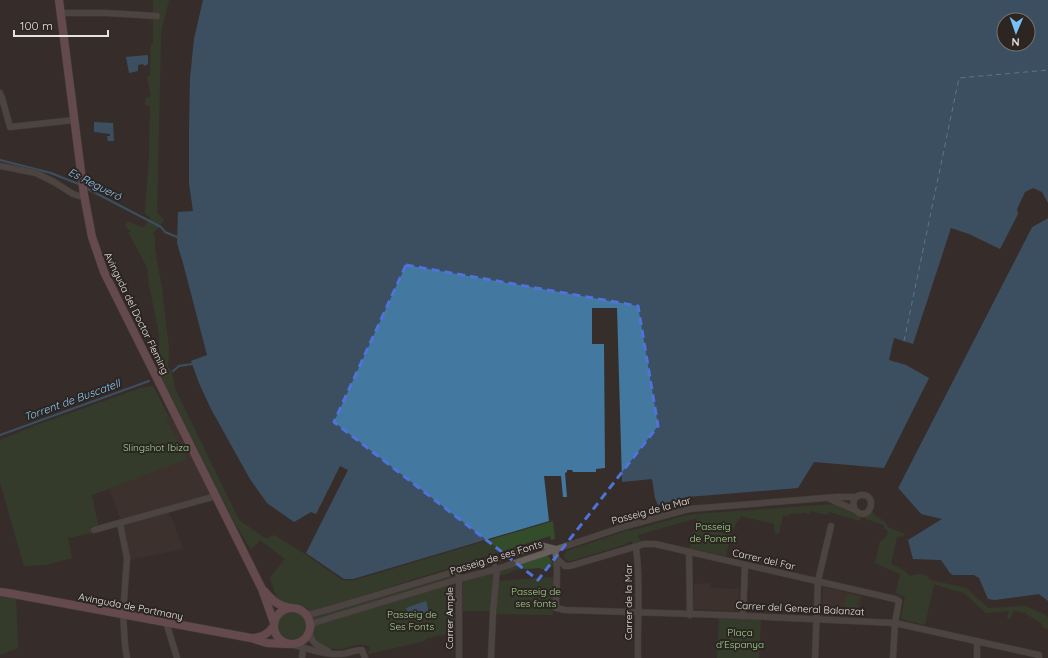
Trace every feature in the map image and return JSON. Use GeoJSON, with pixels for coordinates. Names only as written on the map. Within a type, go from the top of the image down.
{"type":"FeatureCollection","features":[{"type":"Feature","properties":{"kind":"main road","name":"Avinguda del Doctor Fleming"},"geometry":{"type":"LineString","coordinates":[[59,0],[83,189],[92,237],[104,272],[262,589],[274,625]]}},
{"type":"Feature","properties":{"kind":"main road","name":"Avinguda del Doctor Fleming"},"geometry":{"type":"LineString","coordinates":[[262,589],[273,601],[291,608]]}},
{"type":"Feature","properties":{"kind":"main road","name":"Avinguda de Portmany"},"geometry":{"type":"LineString","coordinates":[[2,592],[251,638],[267,643],[290,644]]}},
{"type":"Feature","properties":{"kind":"main road"},"geometry":{"type":"LineString","coordinates":[[291,608],[298,609],[304,613],[308,619],[309,631],[307,636],[298,643],[290,644],[282,642],[275,633],[274,625],[276,617],[285,609],[291,608]]}},
{"type":"Feature","properties":{"kind":"main road","name":"Avinguda de Portmany"},"geometry":{"type":"LineString","coordinates":[[251,638],[266,635],[274,625]]}},
{"type":"Feature","properties":{"kind":"street"},"geometry":{"type":"LineString","coordinates":[[60,13],[106,13],[157,16]]}},
{"type":"Feature","properties":{"kind":"street"},"geometry":{"type":"LineString","coordinates":[[0,93],[10,127],[74,120]]}},
{"type":"Feature","properties":{"kind":"street"},"geometry":{"type":"LineString","coordinates":[[0,166],[36,173],[79,196],[83,189]]}},
{"type":"Feature","properties":{"kind":"street"},"geometry":{"type":"LineString","coordinates":[[859,495],[866,495],[871,501],[872,505],[868,512],[861,514],[854,510],[854,500],[859,495]]}},
{"type":"Feature","properties":{"kind":"street"},"geometry":{"type":"LineString","coordinates":[[94,530],[120,524],[216,496]]}},
{"type":"Feature","properties":{"kind":"street","name":"Passeig de la Mar"},"geometry":{"type":"LineString","coordinates":[[555,549],[626,526],[689,509],[856,497]]}},
{"type":"Feature","properties":{"kind":"street","name":"Passeig de la Mar"},"geometry":{"type":"LineString","coordinates":[[826,498],[854,510]]}},
{"type":"Feature","properties":{"kind":"street"},"geometry":{"type":"LineString","coordinates":[[120,524],[127,558],[123,614],[127,658]]}},
{"type":"Feature","properties":{"kind":"street"},"geometry":{"type":"LineString","coordinates":[[815,658],[818,581],[831,526]]}},
{"type":"Feature","properties":{"kind":"street","name":"Carrer del Far"},"geometry":{"type":"LineString","coordinates":[[564,566],[575,565],[644,544],[655,544],[895,599],[899,601],[895,623]]}},
{"type":"Feature","properties":{"kind":"street","name":"Passeig de ses Fonts"},"geometry":{"type":"LineString","coordinates":[[304,613],[312,614],[330,609],[538,545],[555,549]]}},
{"type":"Feature","properties":{"kind":"street","name":"Carrer de la Mar"},"geometry":{"type":"LineString","coordinates":[[636,547],[638,559],[638,658]]}},
{"type":"Feature","properties":{"kind":"street"},"geometry":{"type":"LineString","coordinates":[[555,549],[558,572]]}},
{"type":"Feature","properties":{"kind":"street","name":"Passeig de ses Fonts"},"geometry":{"type":"LineString","coordinates":[[309,631],[314,623],[497,569],[555,549]]}},
{"type":"Feature","properties":{"kind":"street"},"geometry":{"type":"LineString","coordinates":[[689,552],[690,615]]}},
{"type":"Feature","properties":{"kind":"street"},"geometry":{"type":"LineString","coordinates":[[557,559],[564,566],[558,572]]}},
{"type":"Feature","properties":{"kind":"street"},"geometry":{"type":"LineString","coordinates":[[490,561],[497,569],[491,658]]}},
{"type":"Feature","properties":{"kind":"street"},"geometry":{"type":"LineString","coordinates":[[743,616],[745,565]]}},
{"type":"Feature","properties":{"kind":"street","name":"Carrer Ample"},"geometry":{"type":"LineString","coordinates":[[459,570],[459,658]]}},
{"type":"Feature","properties":{"kind":"street","name":"Carrer del General Balanzat"},"geometry":{"type":"LineString","coordinates":[[558,572],[556,608],[565,610],[895,623],[1039,657]]}},
{"type":"Feature","properties":{"kind":"street"},"geometry":{"type":"LineString","coordinates":[[166,622],[177,658]]}},
{"type":"Feature","properties":{"kind":"street"},"geometry":{"type":"LineString","coordinates":[[893,658],[895,623]]}},
{"type":"Feature","properties":{"kind":"street"},"geometry":{"type":"LineString","coordinates":[[309,631],[311,639],[315,644],[333,653]]}},
{"type":"Feature","properties":{"kind":"street"},"geometry":{"type":"LineString","coordinates":[[977,642],[977,658]]}},
{"type":"Feature","properties":{"kind":"street"},"geometry":{"type":"LineString","coordinates":[[290,644],[317,651],[343,654],[362,650],[364,658]]}},
{"type":"Feature","properties":{"kind":"street"},"geometry":{"type":"LineString","coordinates":[[302,658],[303,648]]}},
{"type":"Feature","properties":{"kind":"highlighted area"},"geometry":{"type":"Polygon","coordinates":[[[406,265],[638,306],[658,426],[538,580],[334,422],[406,265]]]}},
{"type":"Feature","properties":{"kind":"shaded area"},"geometry":{"type":"Polygon","coordinates":[[[180,413],[223,498],[168,513],[173,521],[183,549],[130,560],[123,525],[104,474],[126,438],[180,413]]]}},
{"type":"Feature","properties":{"kind":"shaded area"},"geometry":{"type":"Polygon","coordinates":[[[710,583],[711,588],[739,589],[738,611],[694,609],[694,584],[710,583]]]}},
{"type":"Feature","properties":{"kind":"shaded area"},"geometry":{"type":"Polygon","coordinates":[[[823,587],[862,596],[857,618],[821,616],[823,587]]]}},
{"type":"Feature","properties":{"kind":"green space"},"geometry":{"type":"Polygon","coordinates":[[[153,0],[169,0],[161,32],[157,213],[164,220],[153,234],[155,237],[155,250],[162,289],[169,350],[168,367],[172,372],[175,389],[239,520],[266,539],[274,535],[305,554],[342,580],[352,581],[553,521],[555,539],[551,540],[550,536],[313,611],[302,606],[286,603],[277,598],[270,578],[285,559],[260,540],[251,550],[237,527],[159,372],[159,333],[149,285],[147,267],[128,232],[131,232],[125,226],[127,221],[144,228],[151,217],[145,214],[149,157],[150,105],[146,106],[145,99],[151,96],[147,76],[150,76],[151,44],[153,44],[153,0]]]}},
{"type":"Feature","properties":{"kind":"green space","name":"Slingshot Ibiza"},"geometry":{"type":"Polygon","coordinates":[[[153,386],[169,417],[166,419],[187,459],[92,495],[98,525],[90,527],[91,533],[68,538],[72,558],[45,565],[24,566],[0,482],[0,440],[37,425],[141,388],[153,386]]]}},
{"type":"Feature","properties":{"kind":"green space","name":"Passeig de Ponent"},"geometry":{"type":"Polygon","coordinates":[[[836,504],[858,516],[872,512],[885,522],[888,527],[905,534],[897,537],[891,564],[902,569],[910,576],[918,574],[924,575],[930,580],[966,588],[988,608],[1025,606],[1046,615],[1048,618],[1048,629],[1043,628],[1042,624],[1025,613],[1013,611],[1010,619],[1007,618],[1009,611],[986,613],[964,593],[934,584],[925,625],[901,619],[905,597],[896,593],[900,574],[875,563],[880,542],[887,536],[888,530],[884,528],[884,525],[861,517],[860,521],[829,512],[828,515],[811,511],[810,514],[803,512],[802,514],[792,513],[788,516],[783,515],[779,533],[775,533],[774,524],[741,516],[732,530],[726,556],[690,548],[697,518],[638,535],[641,543],[620,549],[619,548],[632,544],[632,541],[574,560],[568,561],[565,559],[564,555],[567,551],[629,530],[630,531],[683,516],[836,504]]]}},
{"type":"Feature","properties":{"kind":"green space","name":"Passeig de ses fonts"},"geometry":{"type":"Polygon","coordinates":[[[547,554],[554,565],[548,569],[545,570],[539,568],[514,570],[507,574],[500,575],[501,569],[547,554]]]}},
{"type":"Feature","properties":{"kind":"green space"},"geometry":{"type":"Polygon","coordinates":[[[495,573],[491,611],[463,611],[463,582],[495,573]]]}},
{"type":"Feature","properties":{"kind":"green space"},"geometry":{"type":"Polygon","coordinates":[[[455,574],[456,578],[314,621],[312,616],[455,574]]]}},
{"type":"Feature","properties":{"kind":"green space","name":"Passeig de ses fonts"},"geometry":{"type":"Polygon","coordinates":[[[555,577],[552,615],[496,614],[499,581],[555,577]]]}},
{"type":"Feature","properties":{"kind":"green space","name":"Passeig de Ses Fonts"},"geometry":{"type":"Polygon","coordinates":[[[452,584],[457,589],[456,634],[452,633],[427,638],[424,641],[368,654],[370,647],[360,645],[336,649],[319,643],[313,636],[313,629],[319,623],[452,584]]]}},
{"type":"Feature","properties":{"kind":"green space"},"geometry":{"type":"Polygon","coordinates":[[[847,594],[859,596],[855,616],[843,614],[847,594]]]}},
{"type":"Feature","properties":{"kind":"green space"},"geometry":{"type":"Polygon","coordinates":[[[0,597],[16,598],[18,648],[0,655],[0,597]]]}},
{"type":"Feature","properties":{"kind":"green space"},"geometry":{"type":"Polygon","coordinates":[[[292,612],[302,616],[306,626],[302,636],[292,640],[282,636],[278,626],[282,616],[292,612]]]}},
{"type":"Feature","properties":{"kind":"green space","name":"Plaça d'Espanya"},"geometry":{"type":"Polygon","coordinates":[[[717,616],[761,618],[759,658],[717,658],[719,621],[717,616]]]}},
{"type":"Feature","properties":{"kind":"water"},"geometry":{"type":"Polygon","coordinates":[[[203,0],[1048,0],[1048,203],[1042,192],[1033,188],[1025,192],[1017,209],[1018,214],[1000,249],[969,234],[951,228],[913,344],[894,338],[889,360],[906,365],[929,378],[884,468],[814,462],[798,488],[687,497],[658,505],[655,498],[652,479],[622,482],[617,308],[592,308],[592,344],[604,344],[605,468],[596,469],[596,472],[573,472],[572,470],[567,470],[565,473],[567,497],[563,497],[561,476],[544,476],[549,521],[353,579],[344,579],[306,553],[348,470],[340,466],[316,514],[311,512],[294,522],[267,503],[250,479],[211,409],[191,361],[207,355],[177,243],[178,212],[193,211],[189,183],[190,78],[194,39],[203,0]]]}},
{"type":"Feature","properties":{"kind":"water"},"geometry":{"type":"Polygon","coordinates":[[[148,55],[148,64],[144,66],[143,64],[138,65],[138,71],[129,73],[126,57],[148,55]]]}},
{"type":"Feature","properties":{"kind":"water"},"geometry":{"type":"Polygon","coordinates":[[[94,122],[113,123],[114,141],[108,141],[107,136],[110,136],[110,134],[94,132],[94,122]]]}},
{"type":"Feature","properties":{"kind":"water"},"geometry":{"type":"Polygon","coordinates":[[[1048,218],[1048,601],[1039,594],[995,600],[988,599],[979,578],[974,575],[953,575],[941,560],[913,559],[908,540],[942,519],[921,514],[898,488],[1032,227],[1048,218]]]}},
{"type":"Feature","properties":{"kind":"water"},"geometry":{"type":"Polygon","coordinates":[[[426,601],[429,612],[409,618],[406,608],[426,601]]]}},
{"type":"Feature","properties":{"kind":"pier"},"geometry":{"type":"Polygon","coordinates":[[[1048,216],[1048,218],[1032,227],[898,488],[921,514],[920,516],[896,489],[896,487],[1030,226],[1048,216]]]}},
{"type":"Feature","properties":{"kind":"waterway","name":"Es Regueró"},"geometry":{"type":"LineString","coordinates":[[0,160],[51,173],[81,185]]}},
{"type":"Feature","properties":{"kind":"waterway","name":"Es Regueró"},"geometry":{"type":"LineString","coordinates":[[86,188],[161,227],[165,232],[177,237]]}},
{"type":"Feature","properties":{"kind":"waterway","name":"Torrent de Buscatell"},"geometry":{"type":"LineString","coordinates":[[173,371],[179,366],[192,364]]}},
{"type":"Feature","properties":{"kind":"waterway","name":"Torrent de Buscatell"},"geometry":{"type":"LineString","coordinates":[[0,435],[149,381]]}},
{"type":"Feature","properties":{"kind":"ferry route"},"geometry":{"type":"LineString","coordinates":[[904,341],[959,78],[1048,70]]}}]}
